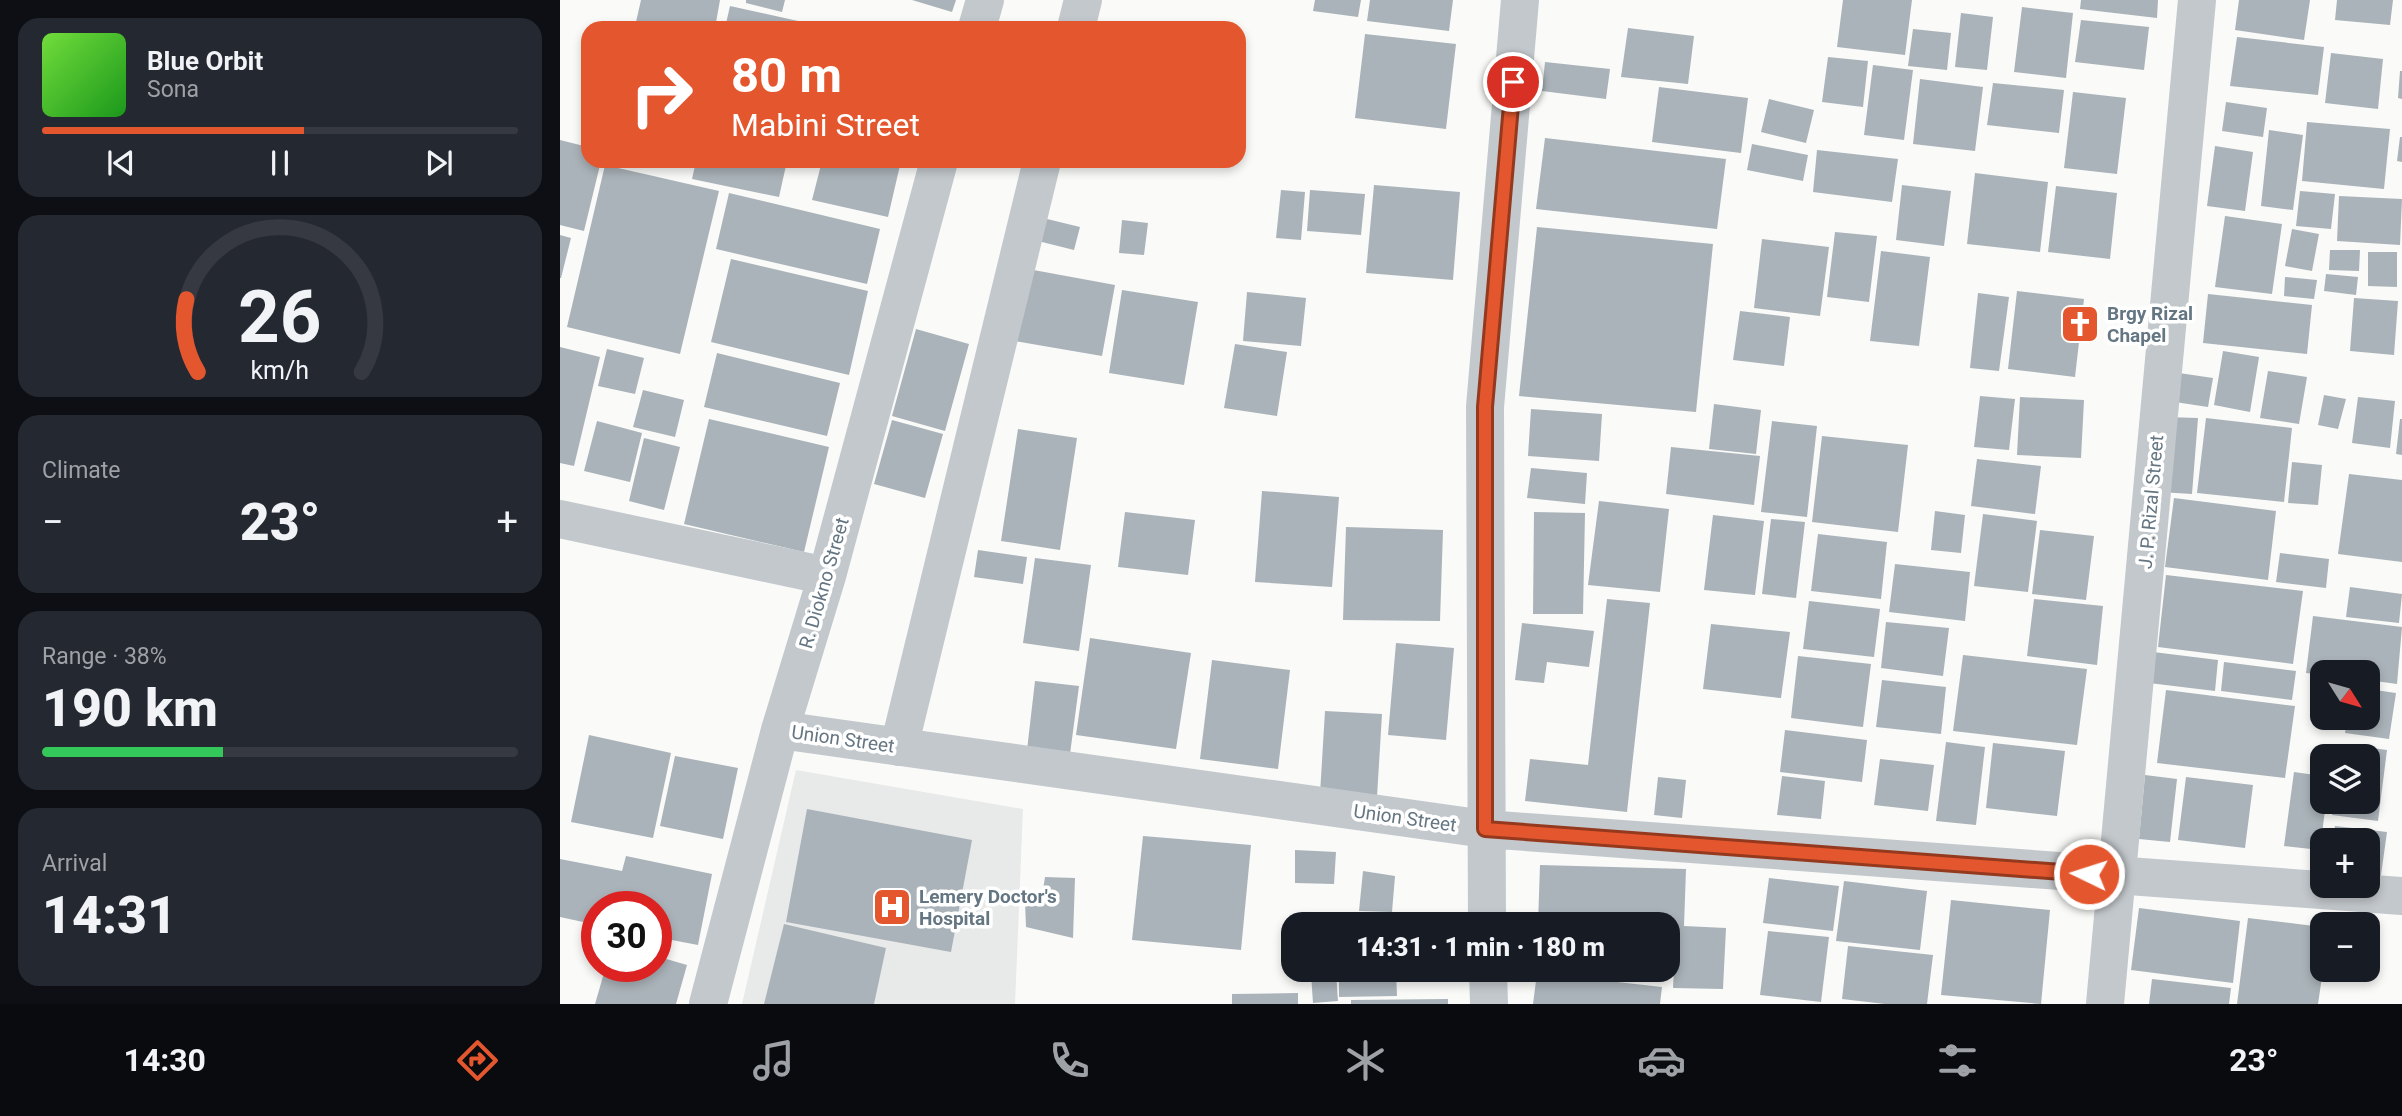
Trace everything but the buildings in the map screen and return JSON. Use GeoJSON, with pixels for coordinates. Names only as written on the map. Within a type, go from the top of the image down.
{"type":"FeatureCollection","features":[{"type":"Feature","properties":{"kind":"street"},"geometry":{"type":"LineString","coordinates":[[979,21],[985,0]]}},
{"type":"Feature","properties":{"kind":"street"},"geometry":{"type":"LineString","coordinates":[[1078,21],[1083,0]]}},
{"type":"Feature","properties":{"kind":"street"},"geometry":{"type":"LineString","coordinates":[[1487,912],[1485,407],[1520,0]]}},
{"type":"Feature","properties":{"kind":"street","name":"J. P. Rizal Street"},"geometry":{"type":"LineString","coordinates":[[2105,1004],[2197,0]]}},
{"type":"Feature","properties":{"kind":"street","name":"R. Diokno Street"},"geometry":{"type":"LineString","coordinates":[[708,1004],[780,730],[827,576],[937,168]]}},
{"type":"Feature","properties":{"kind":"street"},"geometry":{"type":"LineString","coordinates":[[899,747],[1040,168]]}},
{"type":"Feature","properties":{"kind":"street"},"geometry":{"type":"LineString","coordinates":[[560,519],[827,576]]}},
{"type":"Feature","properties":{"kind":"street","name":"Union Street"},"geometry":{"type":"LineString","coordinates":[[780,730],[1485,829],[2402,896]]}},
{"type":"Feature","properties":{"kind":"street"},"geometry":{"type":"LineString","coordinates":[[1488,982],[1489,1004]]}},
{"type":"Feature","properties":{"kind":"shaded area","name":"Lemery Doctor's Hospital"},"geometry":{"type":"Polygon","coordinates":[[[796,770],[1023,809],[1015,1004],[742,1004],[796,770]]]}},
{"type":"Feature","properties":{"kind":"place","name":"Brgy Rizal Chapel"},"geometry":{"type":"Point","coordinates":[2080,324]}},
{"type":"Feature","properties":{"kind":"place","name":"Lemery Doctor's Hospital"},"geometry":{"type":"Point","coordinates":[892,907]}},
{"type":"Feature","properties":{"kind":"route"},"geometry":{"type":"LineString","coordinates":[[1513,82],[1485,407],[1485,829],[2089,874]]}}]}
